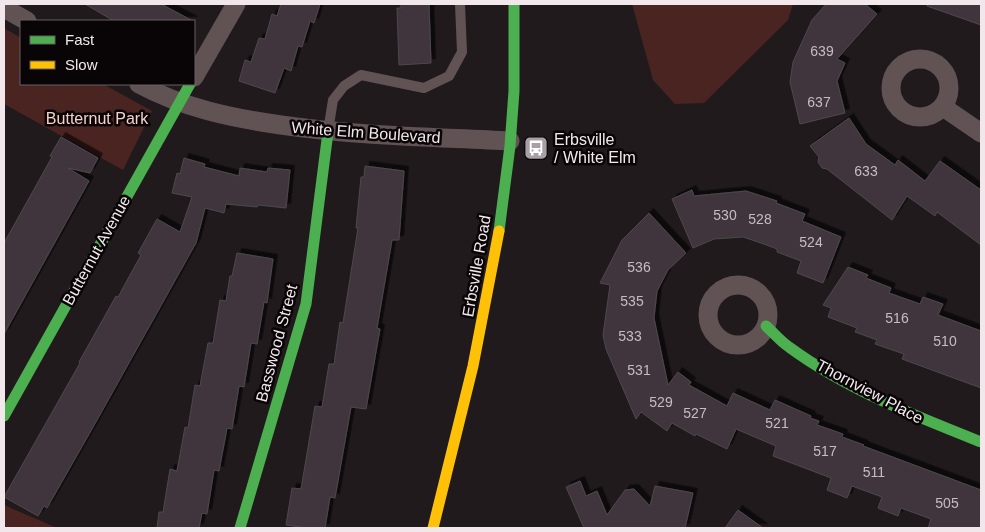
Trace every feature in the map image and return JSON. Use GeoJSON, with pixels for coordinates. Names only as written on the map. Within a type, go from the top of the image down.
{"type":"FeatureCollection","features":[{"type":"Feature","properties":{"kind":"street"},"geometry":{"type":"LineString","coordinates":[[195,75],[236,4]]}},
{"type":"Feature","properties":{"kind":"street","name":"Erbsville Road"},"geometry":{"type":"LineString","coordinates":[[433,528],[478,345],[503,203],[514,90],[514,4]]}},
{"type":"Feature","properties":{"kind":"street"},"geometry":{"type":"LineString","coordinates":[[4,8],[25,20]]}},
{"type":"Feature","properties":{"kind":"street","name":"White Elm Boulevard"},"geometry":{"type":"LineString","coordinates":[[141,85],[179,102],[210,112],[252,121],[328,132],[510,141]]}},
{"type":"Feature","properties":{"kind":"street","name":"Butternut Avenue"},"geometry":{"type":"LineString","coordinates":[[4,416],[189,85]]}},
{"type":"Feature","properties":{"kind":"street"},"geometry":{"type":"LineString","coordinates":[[944,106],[981,133]]}},
{"type":"Feature","properties":{"kind":"street","name":"Basswood Street"},"geometry":{"type":"LineString","coordinates":[[240,528],[306,304],[328,132]]}},
{"type":"Feature","properties":{"kind":"street","name":"Thornview Place"},"geometry":{"type":"LineString","coordinates":[[766,326],[788,346],[830,372],[882,400],[930,422],[981,442]]}},
{"type":"Feature","properties":{"kind":"lane"},"geometry":{"type":"LineString","coordinates":[[328,132],[333,100],[344,86],[361,75],[424,88],[449,76],[462,52],[460,4]]}},
{"type":"Feature","properties":{"kind":"green space"},"geometry":{"type":"Polygon","coordinates":[[[632,4],[793,4],[788,20],[704,103],[675,104],[653,80],[632,4]]]}},
{"type":"Feature","properties":{"kind":"green space","name":"Butternut Park"},"geometry":{"type":"Polygon","coordinates":[[[4,28],[20,37],[20,85],[105,85],[152,111],[123,170],[4,104],[4,28]]]}},
{"type":"Feature","properties":{"kind":"green space"},"geometry":{"type":"Polygon","coordinates":[[[4,505],[57,528],[4,528],[4,505]]]}},
{"type":"Feature","properties":{"kind":"building"},"geometry":{"type":"Polygon","coordinates":[[[85,4],[161,4],[191,20],[112,20],[85,4]]]}},
{"type":"Feature","properties":{"kind":"building"},"geometry":{"type":"Polygon","coordinates":[[[281,4],[320,4],[314,23],[310,21],[302,47],[298,46],[291,71],[284,68],[275,93],[239,81],[245,60],[251,62],[259,38],[265,39],[272,14],[277,16],[281,4]]]}},
{"type":"Feature","properties":{"kind":"building"},"geometry":{"type":"Polygon","coordinates":[[[401,4],[429,4],[431,63],[399,65],[397,8],[401,8],[401,4]]]}},
{"type":"Feature","properties":{"kind":"building"},"geometry":{"type":"Polygon","coordinates":[[[826,4],[865,4],[877,14],[837,59],[845,63],[837,81],[845,113],[800,124],[790,82],[793,62],[812,20],[826,4]]]}},
{"type":"Feature","properties":{"kind":"building"},"geometry":{"type":"Polygon","coordinates":[[[927,4],[981,4],[981,25],[927,6],[927,4]]]}},
{"type":"Feature","properties":{"kind":"building"},"geometry":{"type":"Polygon","coordinates":[[[849,118],[866,144],[895,165],[898,160],[925,181],[940,161],[981,190],[981,245],[937,212],[935,216],[907,196],[892,220],[827,169],[822,168],[818,162],[819,157],[810,146],[849,118]]]}},
{"type":"Feature","properties":{"kind":"building"},"geometry":{"type":"Polygon","coordinates":[[[61,137],[98,158],[90,173],[68,168],[89,181],[4,334],[4,243],[52,157],[50,156],[61,137]]]}},
{"type":"Feature","properties":{"kind":"building"},"geometry":{"type":"Polygon","coordinates":[[[184,158],[205,164],[204,167],[239,176],[240,168],[267,172],[268,168],[290,170],[286,208],[226,204],[224,213],[205,208],[196,243],[47,508],[44,506],[38,516],[4,497],[116,296],[118,297],[141,255],[138,253],[157,219],[180,232],[192,197],[172,193],[177,173],[180,174],[184,158]]]}},
{"type":"Feature","properties":{"kind":"building"},"geometry":{"type":"Polygon","coordinates":[[[365,166],[404,171],[399,240],[392,240],[377,328],[380,329],[366,409],[351,407],[335,498],[330,497],[325,528],[286,525],[292,488],[301,489],[315,406],[322,407],[329,364],[334,364],[340,322],[343,323],[358,228],[356,228],[361,177],[364,177],[365,166]]]}},
{"type":"Feature","properties":{"kind":"building"},"geometry":{"type":"Polygon","coordinates":[[[692,190],[694,196],[746,191],[777,201],[776,203],[805,214],[802,221],[841,237],[823,283],[797,273],[801,261],[777,252],[777,249],[743,237],[714,239],[693,248],[672,199],[692,190]]]}},
{"type":"Feature","properties":{"kind":"building"},"geometry":{"type":"Polygon","coordinates":[[[649,213],[686,253],[668,270],[657,291],[654,318],[668,385],[678,372],[691,382],[689,385],[727,406],[733,393],[770,410],[775,400],[811,416],[810,418],[819,421],[817,425],[843,434],[842,437],[981,490],[981,528],[928,528],[931,519],[901,508],[898,516],[878,508],[882,497],[852,486],[847,498],[827,490],[831,478],[773,456],[776,446],[736,429],[727,449],[696,434],[695,436],[672,423],[667,431],[641,412],[636,419],[606,349],[603,335],[610,285],[600,283],[622,240],[649,213]]]}},
{"type":"Feature","properties":{"kind":"building"},"geometry":{"type":"Polygon","coordinates":[[[237,253],[273,259],[267,303],[264,302],[257,344],[251,343],[244,387],[239,386],[232,429],[227,428],[219,471],[214,470],[207,514],[202,513],[199,528],[157,528],[159,512],[163,512],[170,469],[177,471],[185,427],[188,428],[195,385],[200,386],[208,343],[213,343],[220,300],[226,301],[230,276],[232,276],[237,253]]]}},
{"type":"Feature","properties":{"kind":"building"},"geometry":{"type":"Polygon","coordinates":[[[848,267],[868,275],[866,278],[891,288],[889,293],[920,304],[923,297],[943,304],[938,315],[981,331],[981,388],[902,359],[904,354],[875,344],[877,340],[855,332],[857,328],[828,317],[831,308],[823,305],[848,267]]]}},
{"type":"Feature","properties":{"kind":"building"},"geometry":{"type":"Polygon","coordinates":[[[580,481],[586,496],[597,491],[607,515],[625,490],[634,489],[650,506],[655,486],[693,493],[685,528],[584,528],[566,487],[580,481]]]}},
{"type":"Feature","properties":{"kind":"building"},"geometry":{"type":"Polygon","coordinates":[[[738,510],[763,528],[725,528],[738,510]]]}},
{"type":"Feature","properties":{"kind":"traffic: fast"},"geometry":{"type":"LineString","coordinates":[[499,231],[510,146],[514,91],[514,4]]}},
{"type":"Feature","properties":{"kind":"traffic: fast"},"geometry":{"type":"LineString","coordinates":[[4,416],[189,85]]}},
{"type":"Feature","properties":{"kind":"traffic: fast"},"geometry":{"type":"LineString","coordinates":[[240,528],[306,304],[328,132]]}},
{"type":"Feature","properties":{"kind":"traffic: fast"},"geometry":{"type":"LineString","coordinates":[[766,326],[786,345],[857,389],[906,412],[981,442]]}},
{"type":"Feature","properties":{"kind":"traffic: slow"},"geometry":{"type":"LineString","coordinates":[[433,528],[473,366],[499,231]]}},
{"type":"Feature","properties":{"kind":"place","name":"Erbsville / White Elm"},"geometry":{"type":"Point","coordinates":[536,148]}}]}
